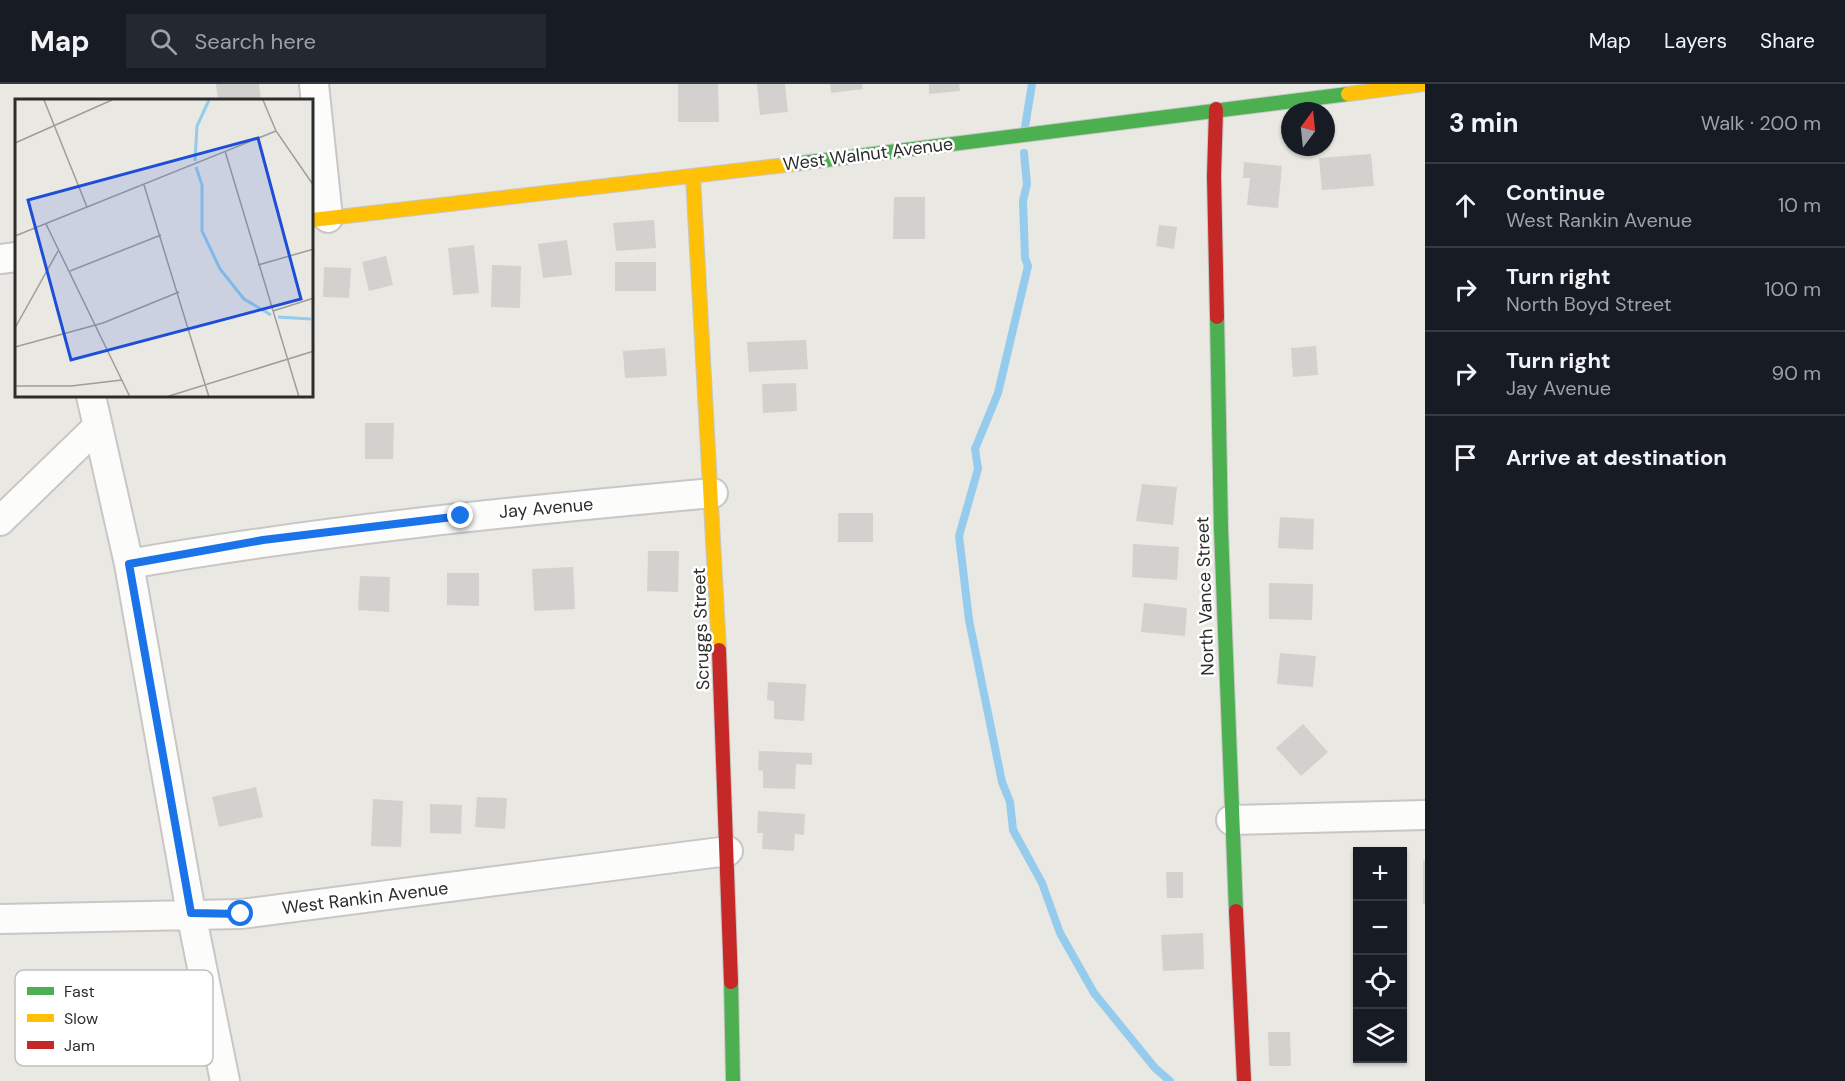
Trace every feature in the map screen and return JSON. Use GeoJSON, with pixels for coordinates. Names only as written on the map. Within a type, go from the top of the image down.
{"type":"FeatureCollection","features":[{"type":"Feature","properties":{"kind":"street"},"geometry":{"type":"LineString","coordinates":[[314,84],[320,219]]}},
{"type":"Feature","properties":{"kind":"street","name":"West Walnut Avenue"},"geometry":{"type":"LineString","coordinates":[[320,219],[693,177],[1424,84]]}},
{"type":"Feature","properties":{"kind":"street","name":"North Vance Street"},"geometry":{"type":"LineString","coordinates":[[1216,109],[1214,176],[1221,505],[1231,820],[1244,1081]]}},
{"type":"Feature","properties":{"kind":"street","name":"Scruggs Street"},"geometry":{"type":"LineString","coordinates":[[693,177],[713,493],[728,852],[733,1081]]}},
{"type":"Feature","properties":{"kind":"street"},"geometry":{"type":"LineString","coordinates":[[0,259],[15,257]]}},
{"type":"Feature","properties":{"kind":"street"},"geometry":{"type":"LineString","coordinates":[[91,398],[96,428],[129,564],[203,970]]}},
{"type":"Feature","properties":{"kind":"street"},"geometry":{"type":"LineString","coordinates":[[0,521],[96,428]]}},
{"type":"Feature","properties":{"kind":"street","name":"Jay Avenue"},"geometry":{"type":"LineString","coordinates":[[129,564],[263,540],[461,516],[713,493]]}},
{"type":"Feature","properties":{"kind":"street"},"geometry":{"type":"LineString","coordinates":[[1231,820],[1425,815]]}},
{"type":"Feature","properties":{"kind":"street","name":"West Rankin Avenue"},"geometry":{"type":"LineString","coordinates":[[0,919],[191,913],[241,914],[728,852]]}},
{"type":"Feature","properties":{"kind":"street"},"geometry":{"type":"LineString","coordinates":[[213,1022],[225,1081]]}},
{"type":"Feature","properties":{"kind":"building"},"geometry":{"type":"Polygon","coordinates":[[[216,84],[259,84],[261,99],[218,99],[216,84]]]}},
{"type":"Feature","properties":{"kind":"building"},"geometry":{"type":"Polygon","coordinates":[[[678,84],[718,84],[719,122],[678,122],[678,84]]]}},
{"type":"Feature","properties":{"kind":"building"},"geometry":{"type":"Polygon","coordinates":[[[757,84],[785,84],[788,112],[760,115],[757,84]]]}},
{"type":"Feature","properties":{"kind":"building"},"geometry":{"type":"Polygon","coordinates":[[[830,84],[862,84],[863,89],[831,93],[830,84]]]}},
{"type":"Feature","properties":{"kind":"building"},"geometry":{"type":"Polygon","coordinates":[[[929,84],[959,84],[960,91],[929,94],[929,84]]]}},
{"type":"Feature","properties":{"kind":"building"},"geometry":{"type":"Polygon","coordinates":[[[1371,154],[1374,186],[1322,190],[1319,158],[1371,154]]]}},
{"type":"Feature","properties":{"kind":"building"},"geometry":{"type":"Polygon","coordinates":[[[1244,162],[1282,166],[1278,208],[1247,205],[1250,178],[1243,178],[1244,162]]]}},
{"type":"Feature","properties":{"kind":"building"},"geometry":{"type":"Polygon","coordinates":[[[894,197],[925,197],[925,239],[893,239],[894,197]]]}},
{"type":"Feature","properties":{"kind":"building"},"geometry":{"type":"Polygon","coordinates":[[[654,220],[656,248],[616,251],[613,223],[654,220]]]}},
{"type":"Feature","properties":{"kind":"building"},"geometry":{"type":"Polygon","coordinates":[[[1159,225],[1177,227],[1174,249],[1156,246],[1159,225]]]}},
{"type":"Feature","properties":{"kind":"building"},"geometry":{"type":"Polygon","coordinates":[[[567,240],[572,275],[543,278],[538,244],[567,240]]]}},
{"type":"Feature","properties":{"kind":"building"},"geometry":{"type":"Polygon","coordinates":[[[474,245],[479,293],[453,295],[448,248],[474,245]]]}},
{"type":"Feature","properties":{"kind":"building"},"geometry":{"type":"Polygon","coordinates":[[[386,256],[393,285],[369,291],[362,262],[386,256]]]}},
{"type":"Feature","properties":{"kind":"building"},"geometry":{"type":"Polygon","coordinates":[[[615,262],[656,262],[656,291],[615,291],[615,262]]]}},
{"type":"Feature","properties":{"kind":"building"},"geometry":{"type":"Polygon","coordinates":[[[492,265],[521,266],[520,308],[491,307],[492,265]]]}},
{"type":"Feature","properties":{"kind":"building"},"geometry":{"type":"Polygon","coordinates":[[[324,267],[351,268],[349,298],[323,297],[324,267]]]}},
{"type":"Feature","properties":{"kind":"building"},"geometry":{"type":"Polygon","coordinates":[[[806,340],[808,369],[749,372],[747,342],[806,340]]]}},
{"type":"Feature","properties":{"kind":"building"},"geometry":{"type":"Polygon","coordinates":[[[1316,346],[1318,375],[1293,377],[1291,348],[1316,346]]]}},
{"type":"Feature","properties":{"kind":"building"},"geometry":{"type":"Polygon","coordinates":[[[665,348],[667,376],[625,378],[623,351],[665,348]]]}},
{"type":"Feature","properties":{"kind":"building"},"geometry":{"type":"Polygon","coordinates":[[[796,383],[797,411],[763,413],[762,384],[796,383]]]}},
{"type":"Feature","properties":{"kind":"building"},"geometry":{"type":"Polygon","coordinates":[[[365,423],[394,423],[393,459],[365,459],[365,423]]]}},
{"type":"Feature","properties":{"kind":"building"},"geometry":{"type":"Polygon","coordinates":[[[1142,484],[1177,487],[1173,525],[1136,521],[1142,484]]]}},
{"type":"Feature","properties":{"kind":"building"},"geometry":{"type":"Polygon","coordinates":[[[838,513],[873,513],[873,542],[838,542],[838,513]]]}},
{"type":"Feature","properties":{"kind":"building"},"geometry":{"type":"Polygon","coordinates":[[[1280,517],[1314,519],[1313,550],[1278,548],[1280,517]]]}},
{"type":"Feature","properties":{"kind":"building"},"geometry":{"type":"Polygon","coordinates":[[[1133,544],[1179,547],[1177,580],[1132,577],[1133,544]]]}},
{"type":"Feature","properties":{"kind":"building"},"geometry":{"type":"Polygon","coordinates":[[[648,551],[679,551],[678,592],[647,591],[648,551]]]}},
{"type":"Feature","properties":{"kind":"building"},"geometry":{"type":"Polygon","coordinates":[[[573,567],[575,609],[534,611],[532,569],[573,567]]]}},
{"type":"Feature","properties":{"kind":"building"},"geometry":{"type":"Polygon","coordinates":[[[447,573],[479,573],[479,606],[447,605],[447,573]]]}},
{"type":"Feature","properties":{"kind":"building"},"geometry":{"type":"Polygon","coordinates":[[[360,576],[390,577],[389,612],[358,610],[360,576]]]}},
{"type":"Feature","properties":{"kind":"building"},"geometry":{"type":"Polygon","coordinates":[[[1269,583],[1313,584],[1312,620],[1269,619],[1269,583]]]}},
{"type":"Feature","properties":{"kind":"building"},"geometry":{"type":"Polygon","coordinates":[[[1144,603],[1187,608],[1185,636],[1141,632],[1144,603]]]}},
{"type":"Feature","properties":{"kind":"building"},"geometry":{"type":"Polygon","coordinates":[[[1280,653],[1316,656],[1313,687],[1277,684],[1280,653]]]}},
{"type":"Feature","properties":{"kind":"building"},"geometry":{"type":"Polygon","coordinates":[[[768,682],[806,684],[804,721],[774,719],[774,701],[767,700],[768,682]]]}},
{"type":"Feature","properties":{"kind":"building"},"geometry":{"type":"Polygon","coordinates":[[[1303,724],[1328,752],[1301,776],[1276,748],[1303,724]]]}},
{"type":"Feature","properties":{"kind":"building"},"geometry":{"type":"Polygon","coordinates":[[[759,751],[812,753],[812,765],[796,764],[795,789],[763,788],[763,771],[758,770],[759,751]]]}},
{"type":"Feature","properties":{"kind":"building"},"geometry":{"type":"Polygon","coordinates":[[[256,787],[263,817],[219,827],[212,797],[256,787]]]}},
{"type":"Feature","properties":{"kind":"building"},"geometry":{"type":"Polygon","coordinates":[[[477,797],[507,798],[505,829],[475,827],[477,797]]]}},
{"type":"Feature","properties":{"kind":"building"},"geometry":{"type":"Polygon","coordinates":[[[373,799],[403,801],[401,847],[371,846],[373,799]]]}},
{"type":"Feature","properties":{"kind":"building"},"geometry":{"type":"Polygon","coordinates":[[[430,804],[462,805],[461,834],[430,833],[430,804]]]}},
{"type":"Feature","properties":{"kind":"building"},"geometry":{"type":"Polygon","coordinates":[[[758,811],[805,814],[804,835],[795,834],[794,851],[762,849],[763,833],[757,833],[758,811]]]}},
{"type":"Feature","properties":{"kind":"building"},"geometry":{"type":"Polygon","coordinates":[[[1423,860],[1425,861],[1425,904],[1423,904],[1423,860]]]}},
{"type":"Feature","properties":{"kind":"building"},"geometry":{"type":"Polygon","coordinates":[[[1166,872],[1183,872],[1183,898],[1167,898],[1166,872]]]}},
{"type":"Feature","properties":{"kind":"building"},"geometry":{"type":"Polygon","coordinates":[[[1203,933],[1204,969],[1163,971],[1161,935],[1203,933]]]}},
{"type":"Feature","properties":{"kind":"building"},"geometry":{"type":"Polygon","coordinates":[[[1268,1032],[1290,1032],[1291,1066],[1269,1066],[1268,1032]]]}},
{"type":"Feature","properties":{"kind":"waterway"},"geometry":{"type":"LineString","coordinates":[[1025,127],[1032,84]]}},
{"type":"Feature","properties":{"kind":"waterway"},"geometry":{"type":"LineString","coordinates":[[1024,153],[1027,184],[1023,201],[1025,258],[1028,266],[998,393],[975,449],[978,469],[959,536],[969,620],[1002,782],[1010,802],[1013,830],[1042,883],[1060,933],[1094,993],[1155,1068],[1170,1081]]}},
{"type":"Feature","properties":{"kind":"traffic: fast"},"geometry":{"type":"LineString","coordinates":[[794,164],[1348,94]]}},
{"type":"Feature","properties":{"kind":"traffic: fast"},"geometry":{"type":"LineString","coordinates":[[1217,317],[1221,529],[1236,911]]}},
{"type":"Feature","properties":{"kind":"traffic: fast"},"geometry":{"type":"LineString","coordinates":[[731,982],[733,1081]]}},
{"type":"Feature","properties":{"kind":"traffic: slow"},"geometry":{"type":"LineString","coordinates":[[1348,94],[1424,84]]}},
{"type":"Feature","properties":{"kind":"traffic: slow"},"geometry":{"type":"LineString","coordinates":[[314,220],[794,164]]}},
{"type":"Feature","properties":{"kind":"traffic: slow"},"geometry":{"type":"LineString","coordinates":[[693,177],[719,650]]}},
{"type":"Feature","properties":{"kind":"traffic: jam"},"geometry":{"type":"LineString","coordinates":[[1216,109],[1214,176],[1217,317]]}},
{"type":"Feature","properties":{"kind":"traffic: jam"},"geometry":{"type":"LineString","coordinates":[[719,650],[731,982]]}},
{"type":"Feature","properties":{"kind":"traffic: jam"},"geometry":{"type":"LineString","coordinates":[[1236,911],[1244,1081]]}},
{"type":"Feature","properties":{"kind":"route"},"geometry":{"type":"LineString","coordinates":[[241,914],[191,913],[129,564],[263,540],[461,516]]}}]}
